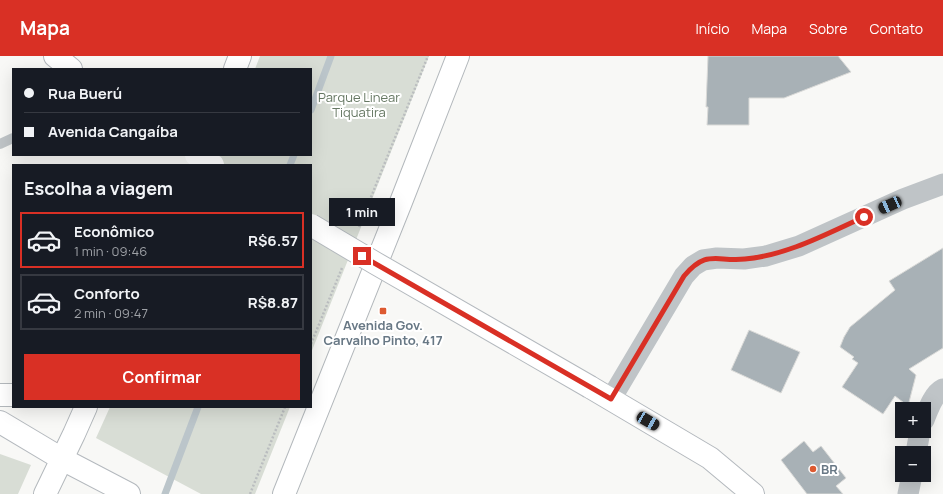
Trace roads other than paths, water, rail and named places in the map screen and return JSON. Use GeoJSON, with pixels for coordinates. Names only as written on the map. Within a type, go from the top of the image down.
{"type":"FeatureCollection","features":[{"type":"Feature","properties":{"kind":"main road"},"geometry":{"type":"LineString","coordinates":[[55,56],[69,68]]}},
{"type":"Feature","properties":{"kind":"main road"},"geometry":{"type":"LineString","coordinates":[[235,68],[240,56]]}},
{"type":"Feature","properties":{"kind":"main road"},"geometry":{"type":"LineString","coordinates":[[284,494],[458,56]]}},
{"type":"Feature","properties":{"kind":"main road"},"geometry":{"type":"LineString","coordinates":[[198,156],[211,164]]}},
{"type":"Feature","properties":{"kind":"main road"},"geometry":{"type":"LineString","coordinates":[[312,226],[710,458],[753,494]]}},
{"type":"Feature","properties":{"kind":"main road"},"geometry":{"type":"LineString","coordinates":[[0,395],[12,395]]}},
{"type":"Feature","properties":{"kind":"main road"},"geometry":{"type":"LineString","coordinates":[[44,494],[86,408]]}},
{"type":"Feature","properties":{"kind":"main road"},"geometry":{"type":"LineString","coordinates":[[0,422],[62,458],[129,494]]}},
{"type":"Feature","properties":{"kind":"main road"},"geometry":{"type":"LineString","coordinates":[[294,471],[301,494]]}},
{"type":"Feature","properties":{"kind":"street"},"geometry":{"type":"LineString","coordinates":[[611,399],[684,276],[693,266],[703,260],[717,258],[744,259],[766,256],[799,246],[903,199],[943,184]]}},
{"type":"Feature","properties":{"kind":"street"},"geometry":{"type":"LineString","coordinates":[[931,403],[940,390],[943,389]]}},
{"type":"Feature","properties":{"kind":"street"},"geometry":{"type":"LineString","coordinates":[[908,494],[911,482]]}},
{"type":"Feature","properties":{"kind":"lane"},"geometry":{"type":"LineString","coordinates":[[0,144],[12,138]]}},
{"type":"Feature","properties":{"kind":"waterway"},"geometry":{"type":"LineString","coordinates":[[312,107],[331,56]]}},
{"type":"Feature","properties":{"kind":"waterway"},"geometry":{"type":"LineString","coordinates":[[290,164],[294,156]]}},
{"type":"Feature","properties":{"kind":"waterway"},"geometry":{"type":"LineString","coordinates":[[165,494],[198,408]]}},
{"type":"Feature","properties":{"kind":"place","name":"Avenida Gov. Carvalho Pinto, 417"},"geometry":{"type":"Point","coordinates":[383,311]}},
{"type":"Feature","properties":{"kind":"place","name":"BR"},"geometry":{"type":"Point","coordinates":[813,469]}},
{"type":"Feature","properties":{"kind":"park label","name":"Parque Linear Tiquatira"},"geometry":{"type":"Point","coordinates":[359,104]}}]}
